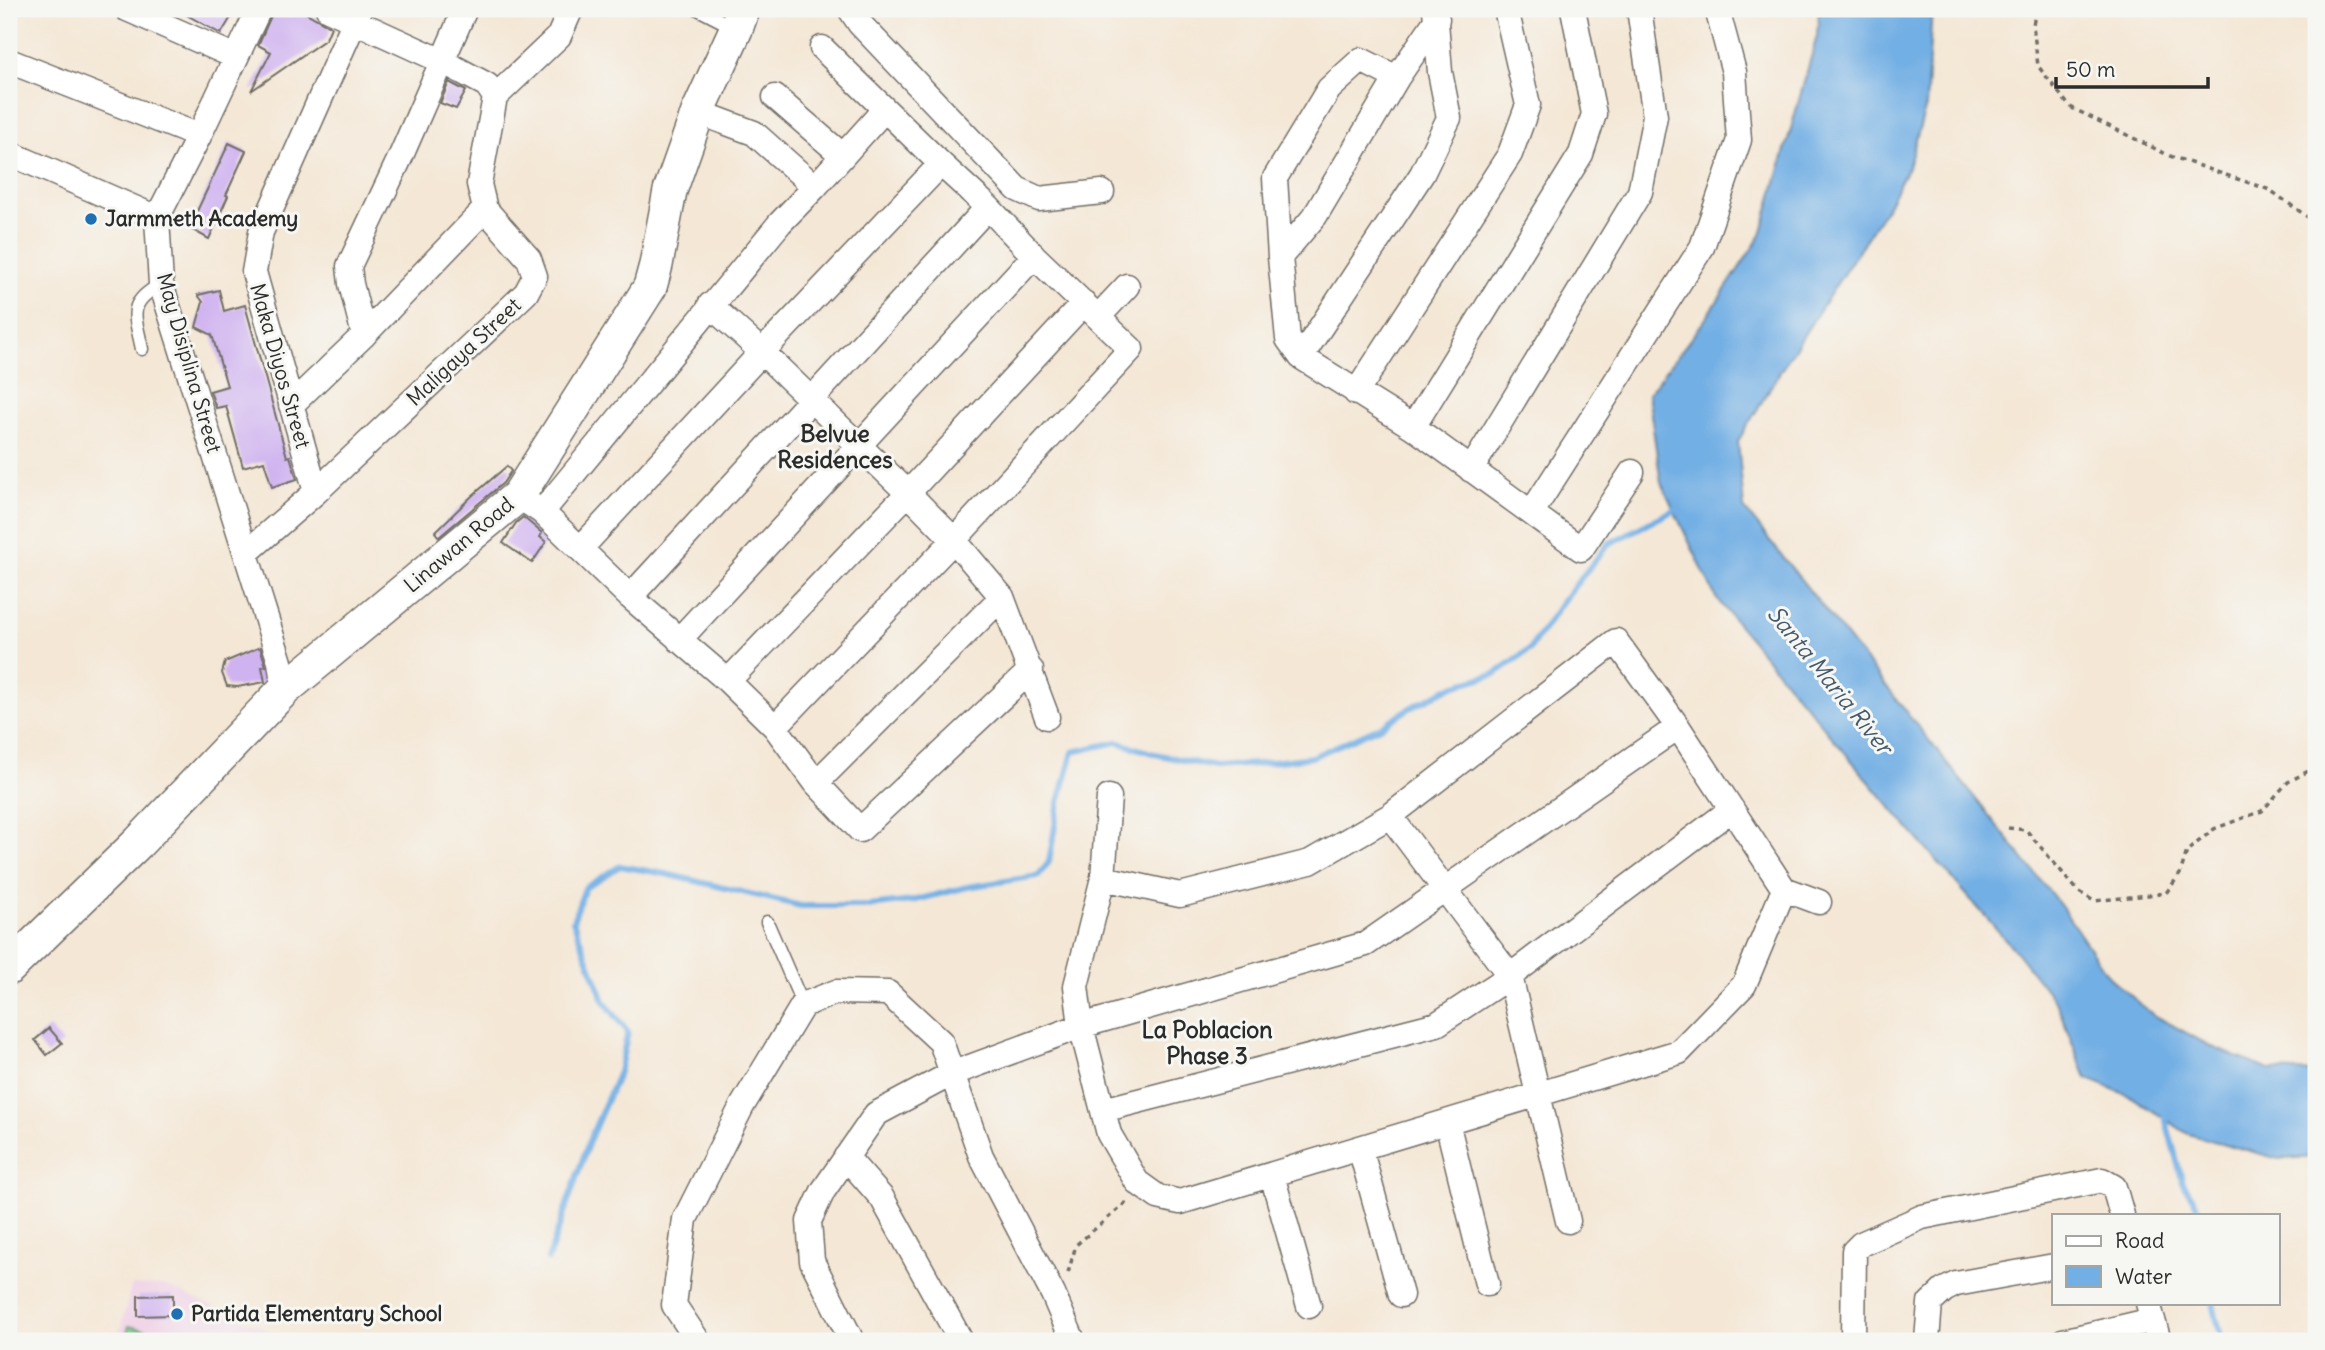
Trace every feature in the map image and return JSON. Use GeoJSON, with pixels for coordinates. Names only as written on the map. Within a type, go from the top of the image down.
{"type":"FeatureCollection","features":[{"type":"Feature","properties":{"kind":"street"},"geometry":{"type":"LineString","coordinates":[[127,9],[236,57]]}},
{"type":"Feature","properties":{"kind":"street"},"geometry":{"type":"LineString","coordinates":[[9,153],[157,218],[199,136],[258,9]]}},
{"type":"Feature","properties":{"kind":"street"},"geometry":{"type":"LineString","coordinates":[[328,9],[358,15],[487,85],[495,97]]}},
{"type":"Feature","properties":{"kind":"street"},"geometry":{"type":"LineString","coordinates":[[364,335],[349,266],[465,9]]}},
{"type":"Feature","properties":{"kind":"street"},"geometry":{"type":"LineString","coordinates":[[291,405],[364,335],[485,209],[479,184],[495,97],[559,36],[571,9]]}},
{"type":"Feature","properties":{"kind":"street"},"geometry":{"type":"LineString","coordinates":[[850,9],[860,24],[1017,189],[1040,198],[1101,191]]}},
{"type":"Feature","properties":{"kind":"street"},"geometry":{"type":"LineString","coordinates":[[1356,393],[1510,154],[1528,105],[1506,9]]}},
{"type":"Feature","properties":{"kind":"street"},"geometry":{"type":"LineString","coordinates":[[1413,428],[1581,154],[1594,114],[1573,9]]}},
{"type":"Feature","properties":{"kind":"street"},"geometry":{"type":"LineString","coordinates":[[1471,470],[1640,192],[1655,116],[1639,9]]}},
{"type":"Feature","properties":{"kind":"street"},"geometry":{"type":"LineString","coordinates":[[1532,512],[1702,247],[1738,140],[1734,72],[1717,9]]}},
{"type":"Feature","properties":{"kind":"street"},"geometry":{"type":"LineString","coordinates":[[1301,357],[1422,174],[1449,118],[1440,72],[1436,14]]}},
{"type":"Feature","properties":{"kind":"street"},"geometry":{"type":"LineString","coordinates":[[1280,257],[1315,216],[1436,14]]}},
{"type":"Feature","properties":{"kind":"street","name":"Maka Diyos Street"},"geometry":{"type":"LineString","coordinates":[[316,492],[254,272],[261,232],[358,15]]}},
{"type":"Feature","properties":{"kind":"street","name":"Linawan Road"},"geometry":{"type":"LineString","coordinates":[[9,968],[139,842],[284,690],[530,504],[650,287],[670,191],[698,113],[740,19]]}},
{"type":"Feature","properties":{"kind":"street"},"geometry":{"type":"LineString","coordinates":[[775,727],[1131,349],[822,48]]}},
{"type":"Feature","properties":{"kind":"street"},"geometry":{"type":"LineString","coordinates":[[1397,78],[1361,60],[1329,89],[1276,178],[1288,339],[1301,357],[1413,428],[1581,549],[1632,472]]}},
{"type":"Feature","properties":{"kind":"street"},"geometry":{"type":"LineString","coordinates":[[9,61],[199,136]]}},
{"type":"Feature","properties":{"kind":"street"},"geometry":{"type":"LineString","coordinates":[[775,97],[843,156]]}},
{"type":"Feature","properties":{"kind":"street"},"geometry":{"type":"LineString","coordinates":[[884,110],[530,504],[630,597],[728,681],[775,727],[816,783],[860,830],[1031,670]]}},
{"type":"Feature","properties":{"kind":"street"},"geometry":{"type":"LineString","coordinates":[[698,113],[754,133],[815,187]]}},
{"type":"Feature","properties":{"kind":"street"},"geometry":{"type":"LineString","coordinates":[[580,549],[941,164]]}},
{"type":"Feature","properties":{"kind":"street"},"geometry":{"type":"LineString","coordinates":[[630,597],[988,207]]}},
{"type":"Feature","properties":{"kind":"street","name":"Maligaya Street"},"geometry":{"type":"LineString","coordinates":[[246,553],[316,492],[526,293],[535,276],[529,259],[485,209]]}},
{"type":"Feature","properties":{"kind":"street","name":"May Disiplina Street"},"geometry":{"type":"LineString","coordinates":[[157,218],[162,284],[280,662],[284,690]]}},
{"type":"Feature","properties":{"kind":"street"},"geometry":{"type":"LineString","coordinates":[[679,640],[1034,256]]}},
{"type":"Feature","properties":{"kind":"street"},"geometry":{"type":"LineString","coordinates":[[728,681],[908,493],[1091,310],[1127,286]]}},
{"type":"Feature","properties":{"kind":"street"},"geometry":{"type":"LineString","coordinates":[[710,305],[908,493],[954,540],[1002,597],[1047,717]]}},
{"type":"Feature","properties":{"kind":"street"},"geometry":{"type":"LineString","coordinates":[[816,783],[1002,597]]}},
{"type":"Feature","properties":{"kind":"street"},"geometry":{"type":"LineString","coordinates":[[1103,878],[1180,895],[1310,862],[1390,816],[1616,641],[1678,727],[1784,889],[1819,901]]}},
{"type":"Feature","properties":{"kind":"street"},"geometry":{"type":"LineString","coordinates":[[852,1341],[811,1261],[808,1221],[823,1191],[876,1114],[951,1074],[1082,1026],[1366,944],[1678,727]]}},
{"type":"Feature","properties":{"kind":"street"},"geometry":{"type":"LineString","coordinates":[[1109,797],[1103,878],[1076,986],[1082,1026],[1109,1133],[1137,1182],[1158,1198],[1180,1202],[1679,1052],[1744,985],[1784,889]]}},
{"type":"Feature","properties":{"kind":"street"},"geometry":{"type":"LineString","coordinates":[[1103,1111],[1437,1024],[1510,976],[1732,809]]}},
{"type":"Feature","properties":{"kind":"street"},"geometry":{"type":"LineString","coordinates":[[1390,816],[1510,976],[1568,1221]]}},
{"type":"Feature","properties":{"kind":"street"},"geometry":{"type":"LineString","coordinates":[[698,1341],[674,1305],[685,1219],[742,1106],[803,1004],[836,992],[888,993],[940,1042],[981,1156],[1053,1294],[1073,1341]]}},
{"type":"Feature","properties":{"kind":"street"},"geometry":{"type":"LineString","coordinates":[[1447,1122],[1487,1284]]}},
{"type":"Feature","properties":{"kind":"street"},"geometry":{"type":"LineString","coordinates":[[1360,1148],[1401,1295]]}},
{"type":"Feature","properties":{"kind":"street"},"geometry":{"type":"LineString","coordinates":[[846,1157],[882,1198],[961,1341]]}},
{"type":"Feature","properties":{"kind":"street"},"geometry":{"type":"LineString","coordinates":[[1272,1175],[1309,1306]]}},
{"type":"Feature","properties":{"kind":"street"},"geometry":{"type":"LineString","coordinates":[[1853,1341],[1854,1251],[1861,1244],[1922,1217],[2102,1180],[2114,1187],[2122,1214]]}},
{"type":"Feature","properties":{"kind":"street"},"geometry":{"type":"LineString","coordinates":[[1927,1341],[1930,1303],[1944,1290],[1956,1284],[2052,1266]]}},
{"type":"Feature","properties":{"kind":"street"},"geometry":{"type":"LineString","coordinates":[[2063,1341],[2153,1321]]}},
{"type":"Feature","properties":{"kind":"lane"},"geometry":{"type":"LineString","coordinates":[[698,9],[740,19]]}},
{"type":"Feature","properties":{"kind":"lane"},"geometry":{"type":"LineString","coordinates":[[142,349],[135,313],[140,298],[162,284]]}},
{"type":"Feature","properties":{"kind":"lane"},"geometry":{"type":"LineString","coordinates":[[767,922],[803,1004]]}},
{"type":"Feature","properties":{"kind":"path"},"geometry":{"type":"LineString","coordinates":[[2036,9],[2033,25],[2038,66],[2070,107],[2170,156],[2270,190],[2316,223]]}},
{"type":"Feature","properties":{"kind":"path"},"geometry":{"type":"LineString","coordinates":[[2008,828],[2026,830],[2079,892],[2094,901],[2166,894],[2180,874],[2187,850],[2214,829],[2262,811],[2288,782],[2316,767]]}},
{"type":"Feature","properties":{"kind":"path"},"geometry":{"type":"LineString","coordinates":[[1053,1294],[1068,1275],[1076,1245],[1124,1204],[1148,1190]]}},
{"type":"Feature","properties":{"kind":"shaded area","name":"Partida Elementary School"},"geometry":{"type":"Polygon","coordinates":[[[132,1285],[166,1286],[293,1341],[117,1341],[132,1285]]]}},
{"type":"Feature","properties":{"kind":"green space"},"geometry":{"type":"Polygon","coordinates":[[[129,1326],[170,1336],[169,1341],[125,1341],[129,1326]]]}},
{"type":"Feature","properties":{"kind":"water","name":"Santa Maria River"},"geometry":{"type":"Polygon","coordinates":[[[1819,9],[1932,9],[1926,106],[1908,167],[1888,205],[1738,441],[1744,508],[2061,906],[2109,977],[2152,1014],[2210,1046],[2269,1070],[2316,1072],[2316,1157],[2279,1159],[2188,1134],[2132,1097],[2086,1078],[2057,1004],[2013,948],[1897,815],[1716,598],[1661,483],[1648,394],[1707,317],[1761,235],[1817,36],[1819,9]]]}},
{"type":"Feature","properties":{"kind":"building"},"geometry":{"type":"Polygon","coordinates":[[[176,9],[236,9],[221,34],[176,9]]]}},
{"type":"Feature","properties":{"kind":"building"},"geometry":{"type":"Polygon","coordinates":[[[274,9],[299,9],[331,27],[326,39],[251,91],[271,52],[258,45],[274,9]]]}},
{"type":"Feature","properties":{"kind":"building"},"geometry":{"type":"Polygon","coordinates":[[[449,82],[466,91],[456,109],[440,103],[449,82]]]}},
{"type":"Feature","properties":{"kind":"building"},"geometry":{"type":"Polygon","coordinates":[[[229,143],[246,151],[209,239],[189,228],[229,143]]]}},
{"type":"Feature","properties":{"kind":"building"},"geometry":{"type":"Polygon","coordinates":[[[219,290],[224,311],[245,305],[287,457],[290,456],[297,479],[272,487],[264,461],[243,467],[226,406],[216,408],[210,391],[227,386],[212,335],[196,327],[203,302],[198,295],[219,290]]]}},
{"type":"Feature","properties":{"kind":"building"},"geometry":{"type":"Polygon","coordinates":[[[507,466],[511,471],[503,483],[439,537],[435,532],[507,466]]]}},
{"type":"Feature","properties":{"kind":"building"},"geometry":{"type":"Polygon","coordinates":[[[523,517],[542,533],[540,537],[546,542],[532,563],[503,543],[523,517]]]}},
{"type":"Feature","properties":{"kind":"building"},"geometry":{"type":"Polygon","coordinates":[[[260,647],[266,666],[262,667],[265,682],[227,686],[222,673],[225,662],[260,647]]]}},
{"type":"Feature","properties":{"kind":"building"},"geometry":{"type":"Polygon","coordinates":[[[49,1028],[62,1043],[47,1055],[35,1040],[49,1028]]]}},
{"type":"Feature","properties":{"kind":"building"},"geometry":{"type":"Polygon","coordinates":[[[173,1295],[173,1315],[138,1316],[138,1296],[173,1295]]]}},
{"type":"Feature","properties":{"kind":"waterway"},"geometry":{"type":"LineString","coordinates":[[548,1259],[589,1141],[619,1072],[628,1032],[604,1001],[573,921],[585,888],[620,866],[666,874],[801,906],[869,906],[912,901],[967,887],[1038,876],[1049,862],[1059,802],[1073,752],[1117,742],[1155,754],[1215,767],[1312,757],[1382,726],[1453,686],[1495,674],[1530,649],[1562,602],[1608,544],[1680,507]]}},
{"type":"Feature","properties":{"kind":"waterway"},"geometry":{"type":"LineString","coordinates":[[2164,1114],[2183,1183],[2202,1214]]}},
{"type":"Feature","properties":{"kind":"waterway"},"geometry":{"type":"LineString","coordinates":[[2213,1304],[2222,1341]]}},
{"type":"Feature","properties":{"kind":"place","name":"Jarmmeth Academy"},"geometry":{"type":"Point","coordinates":[91,219]}},
{"type":"Feature","properties":{"kind":"place","name":"Partida Elementary School"},"geometry":{"type":"Point","coordinates":[177,1314]}},
{"type":"Feature","properties":{"kind":"district","name":"Belvue Residences"},"geometry":{"type":"Point","coordinates":[835,447]}},
{"type":"Feature","properties":{"kind":"district","name":"La Poblacion Phase 3"},"geometry":{"type":"Point","coordinates":[1207,1043]}}]}
